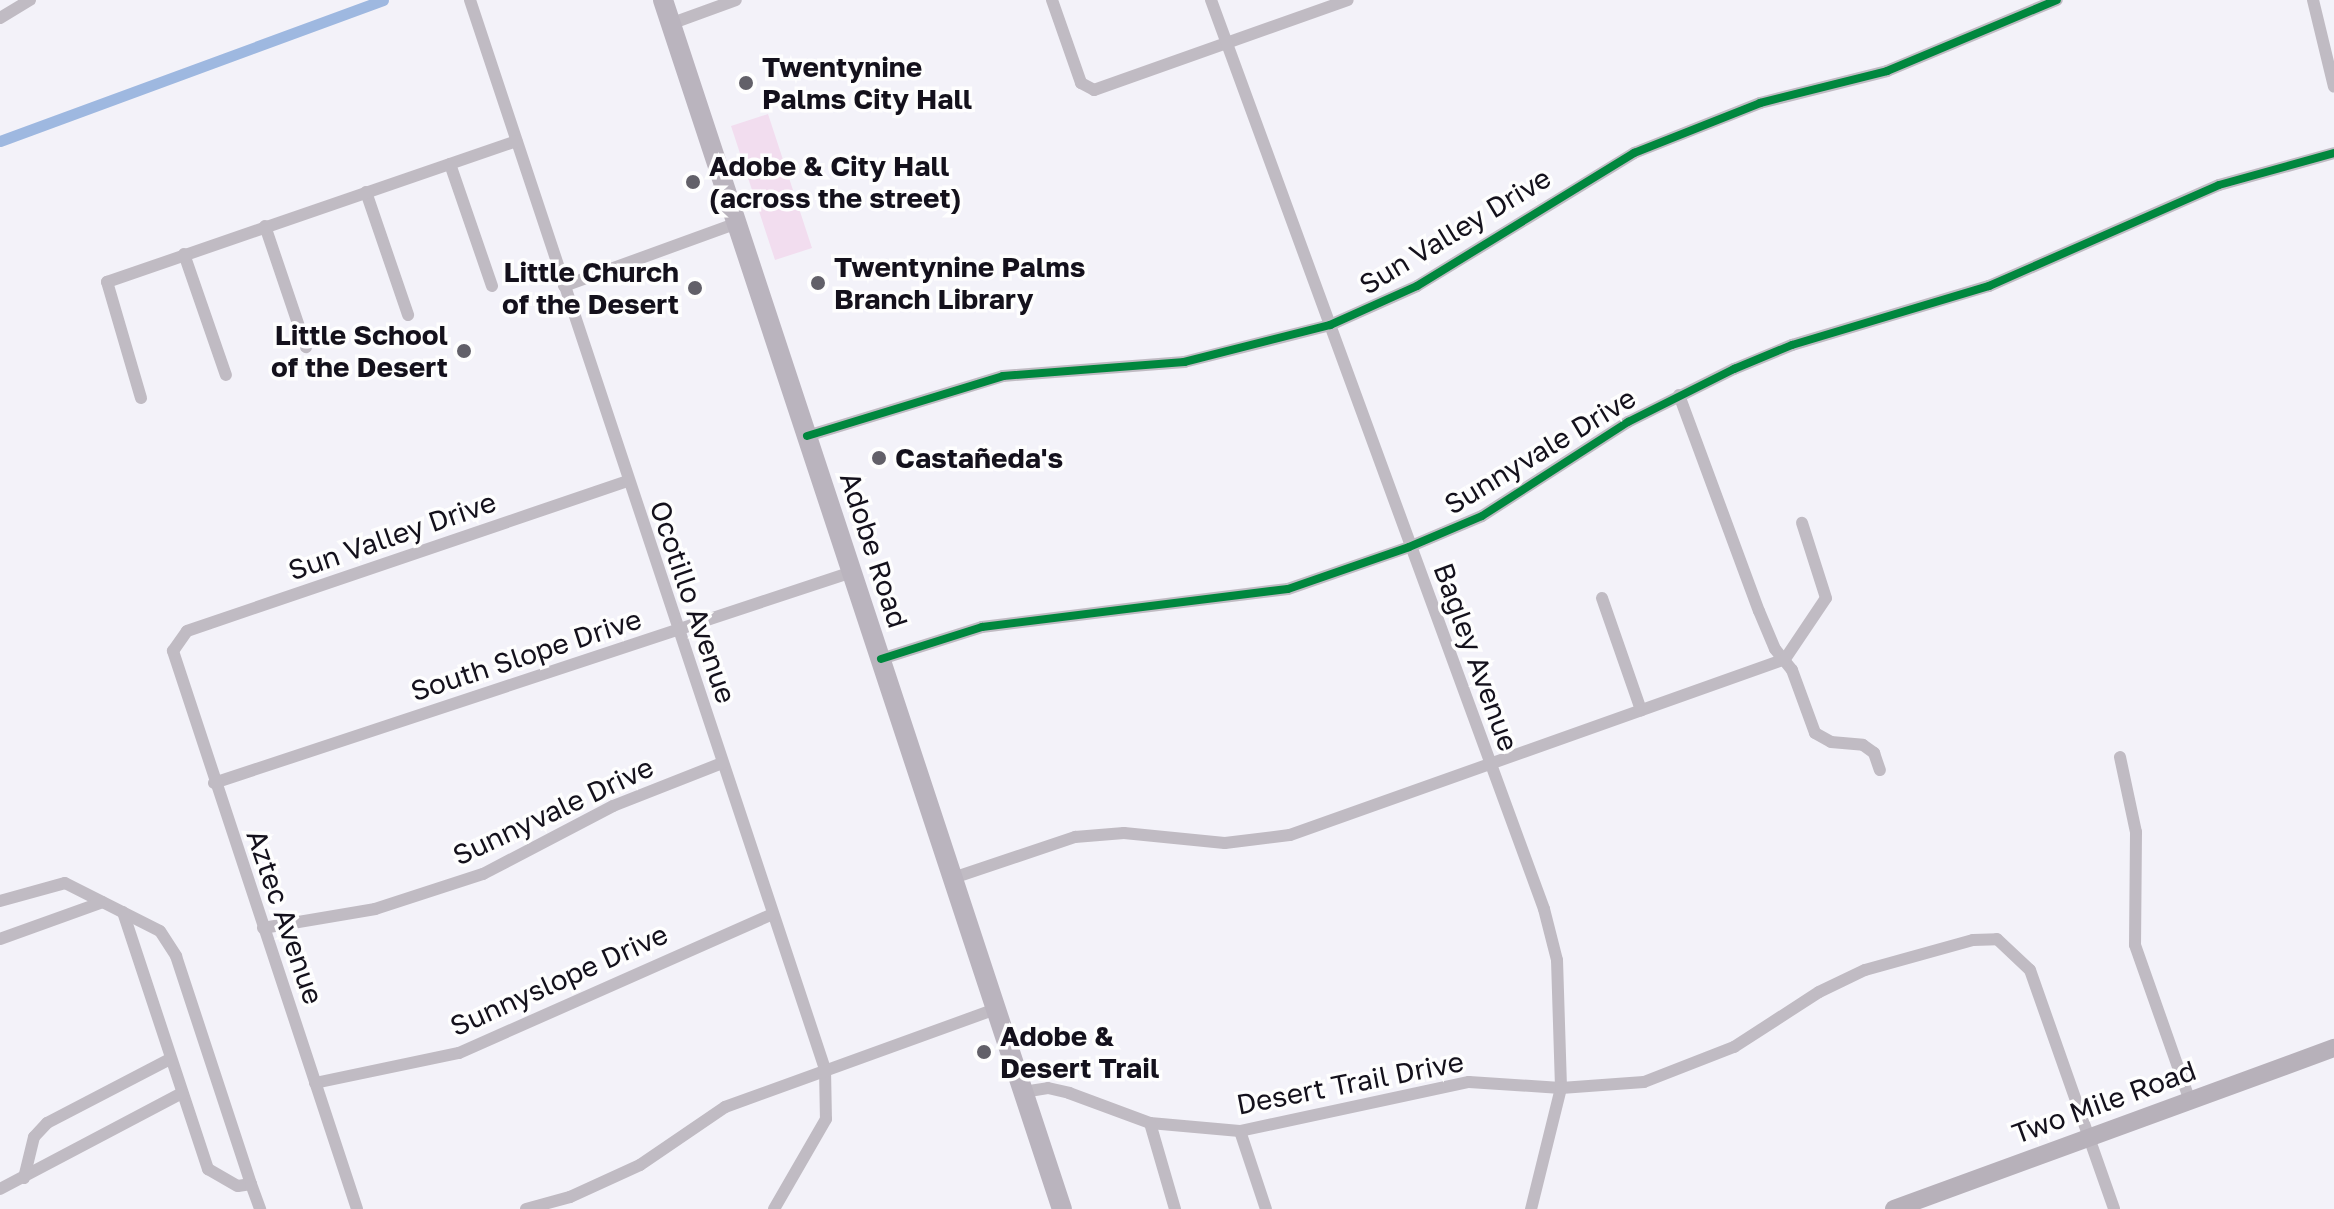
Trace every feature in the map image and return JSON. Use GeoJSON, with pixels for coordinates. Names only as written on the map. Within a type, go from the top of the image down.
{"type":"FeatureCollection","features":[{"type":"Feature","properties":{"kind":"main road","name":"Adobe Road"},"geometry":{"type":"LineString","coordinates":[[663,0],[1062,1209]]}},
{"type":"Feature","properties":{"kind":"main road","name":"Two Mile Road"},"geometry":{"type":"LineString","coordinates":[[1894,1209],[2334,1048]]}},
{"type":"Feature","properties":{"kind":"street"},"geometry":{"type":"LineString","coordinates":[[0,18],[30,0]]}},
{"type":"Feature","properties":{"kind":"street","name":"Ocotillo Avenue"},"geometry":{"type":"LineString","coordinates":[[470,0],[770,915],[825,1069],[830,1098],[823,1128],[792,1170],[774,1209]]}},
{"type":"Feature","properties":{"kind":"street"},"geometry":{"type":"LineString","coordinates":[[670,24],[736,0]]}},
{"type":"Feature","properties":{"kind":"street"},"geometry":{"type":"LineString","coordinates":[[1052,0],[1081,83],[1094,90],[1107,88],[1348,0]]}},
{"type":"Feature","properties":{"kind":"street","name":"Bagley Avenue"},"geometry":{"type":"LineString","coordinates":[[1211,0],[1544,909],[1557,960],[1561,1088],[1531,1209]]}},
{"type":"Feature","properties":{"kind":"street","name":"Sun Valley Drive"},"geometry":{"type":"LineString","coordinates":[[807,436],[1003,376],[1184,362],[1330,325],[1417,286],[1634,153],[1760,103],[1887,71],[2057,0]]}},
{"type":"Feature","properties":{"kind":"street"},"geometry":{"type":"LineString","coordinates":[[2313,0],[2334,87]]}},
{"type":"Feature","properties":{"kind":"street"},"geometry":{"type":"LineString","coordinates":[[141,398],[107,282],[516,141]]}},
{"type":"Feature","properties":{"kind":"street","name":"Sunnyvale Drive"},"geometry":{"type":"LineString","coordinates":[[881,659],[982,627],[1288,589],[1409,547],[1482,516],[1580,451],[1679,395],[1792,345],[1989,286],[2219,185],[2334,153]]}},
{"type":"Feature","properties":{"kind":"street"},"geometry":{"type":"LineString","coordinates":[[450,164],[492,286]]}},
{"type":"Feature","properties":{"kind":"street"},"geometry":{"type":"LineString","coordinates":[[366,192],[408,315]]}},
{"type":"Feature","properties":{"kind":"street"},"geometry":{"type":"LineString","coordinates":[[564,286],[737,223]]}},
{"type":"Feature","properties":{"kind":"street"},"geometry":{"type":"LineString","coordinates":[[265,226],[306,347]]}},
{"type":"Feature","properties":{"kind":"street"},"geometry":{"type":"LineString","coordinates":[[184,254],[226,375]]}},
{"type":"Feature","properties":{"kind":"street"},"geometry":{"type":"LineString","coordinates":[[1679,395],[1759,611],[1785,659],[1815,733],[1831,742],[1863,745],[1874,753],[1880,770]]}},
{"type":"Feature","properties":{"kind":"street","name":"Sun Valley Drive"},"geometry":{"type":"LineString","coordinates":[[177,641],[187,631],[627,481]]}},
{"type":"Feature","properties":{"kind":"street"},"geometry":{"type":"LineString","coordinates":[[953,878],[1075,837],[1099,834],[1225,843],[1269,840],[1785,659],[1826,598],[1802,523]]}},
{"type":"Feature","properties":{"kind":"street","name":"South Slope Drive"},"geometry":{"type":"LineString","coordinates":[[214,783],[852,572]]}},
{"type":"Feature","properties":{"kind":"street"},"geometry":{"type":"LineString","coordinates":[[1602,598],[1641,710]]}},
{"type":"Feature","properties":{"kind":"street","name":"Aztec Avenue"},"geometry":{"type":"LineString","coordinates":[[177,641],[175,664],[357,1209]]}},
{"type":"Feature","properties":{"kind":"street"},"geometry":{"type":"LineString","coordinates":[[2120,757],[2136,832],[2135,945],[2190,1101]]}},
{"type":"Feature","properties":{"kind":"street","name":"Sunnyvale Drive"},"geometry":{"type":"LineString","coordinates":[[263,928],[375,909],[483,874],[613,806],[722,763]]}},
{"type":"Feature","properties":{"kind":"street"},"geometry":{"type":"LineString","coordinates":[[0,901],[54,882],[103,902],[160,931],[176,956],[260,1209]]}},
{"type":"Feature","properties":{"kind":"street"},"geometry":{"type":"LineString","coordinates":[[0,939],[103,902]]}},
{"type":"Feature","properties":{"kind":"street"},"geometry":{"type":"LineString","coordinates":[[123,912],[208,1169],[238,1186],[251,1184]]}},
{"type":"Feature","properties":{"kind":"street","name":"Sunnyslope Drive"},"geometry":{"type":"LineString","coordinates":[[315,1083],[459,1053],[770,915]]}},
{"type":"Feature","properties":{"kind":"street","name":"Desert Trail Drive"},"geometry":{"type":"LineString","coordinates":[[1023,1092],[1048,1088],[1150,1123],[1240,1131],[1469,1082],[1561,1088],[1644,1082],[1698,1065],[1865,970],[1973,940],[1997,939],[2030,970],[2089,1137]]}},
{"type":"Feature","properties":{"kind":"street"},"geometry":{"type":"LineString","coordinates":[[526,1209],[570,1197],[640,1165],[725,1107],[996,1009]]}},
{"type":"Feature","properties":{"kind":"street"},"geometry":{"type":"LineString","coordinates":[[24,1178],[34,1137],[47,1123],[170,1059]]}},
{"type":"Feature","properties":{"kind":"street"},"geometry":{"type":"LineString","coordinates":[[0,1189],[182,1093]]}},
{"type":"Feature","properties":{"kind":"street"},"geometry":{"type":"LineString","coordinates":[[1150,1123],[1175,1209]]}},
{"type":"Feature","properties":{"kind":"street"},"geometry":{"type":"LineString","coordinates":[[1240,1131],[1266,1209]]}},
{"type":"Feature","properties":{"kind":"street"},"geometry":{"type":"LineString","coordinates":[[2089,1137],[2114,1209]]}},
{"type":"Feature","properties":{"kind":"shaded area"},"geometry":{"type":"Polygon","coordinates":[[[768,114],[812,248],[775,260],[731,126],[768,114]]]}},
{"type":"Feature","properties":{"kind":"waterway"},"geometry":{"type":"LineString","coordinates":[[0,141],[383,0]]}},
{"type":"Feature","properties":{"kind":"cycle path"},"geometry":{"type":"LineString","coordinates":[[807,436],[1003,376],[1184,362],[1330,325],[1417,286],[1634,153],[1760,103],[1887,71],[2057,0]]}},
{"type":"Feature","properties":{"kind":"cycle path"},"geometry":{"type":"LineString","coordinates":[[881,659],[982,627],[1288,589],[1409,547],[1482,516],[1628,422],[1734,369],[1792,345],[1989,286],[2219,185],[2334,153]]}},
{"type":"Feature","properties":{"kind":"place","name":"Twentynine Palms City Hall"},"geometry":{"type":"Point","coordinates":[746,83]}},
{"type":"Feature","properties":{"kind":"place","name":"Adobe & City Hall (across the street)"},"geometry":{"type":"Point","coordinates":[693,182]}},
{"type":"Feature","properties":{"kind":"place","name":"Twentynine Palms Branch Library"},"geometry":{"type":"Point","coordinates":[818,283]}},
{"type":"Feature","properties":{"kind":"place","name":"Little Church of the Desert"},"geometry":{"type":"Point","coordinates":[695,288]}},
{"type":"Feature","properties":{"kind":"place","name":"Little School of the Desert"},"geometry":{"type":"Point","coordinates":[464,351]}},
{"type":"Feature","properties":{"kind":"place","name":"Castañeda's"},"geometry":{"type":"Point","coordinates":[879,458]}},
{"type":"Feature","properties":{"kind":"place","name":"Adobe & Desert Trail"},"geometry":{"type":"Point","coordinates":[984,1052]}}]}
